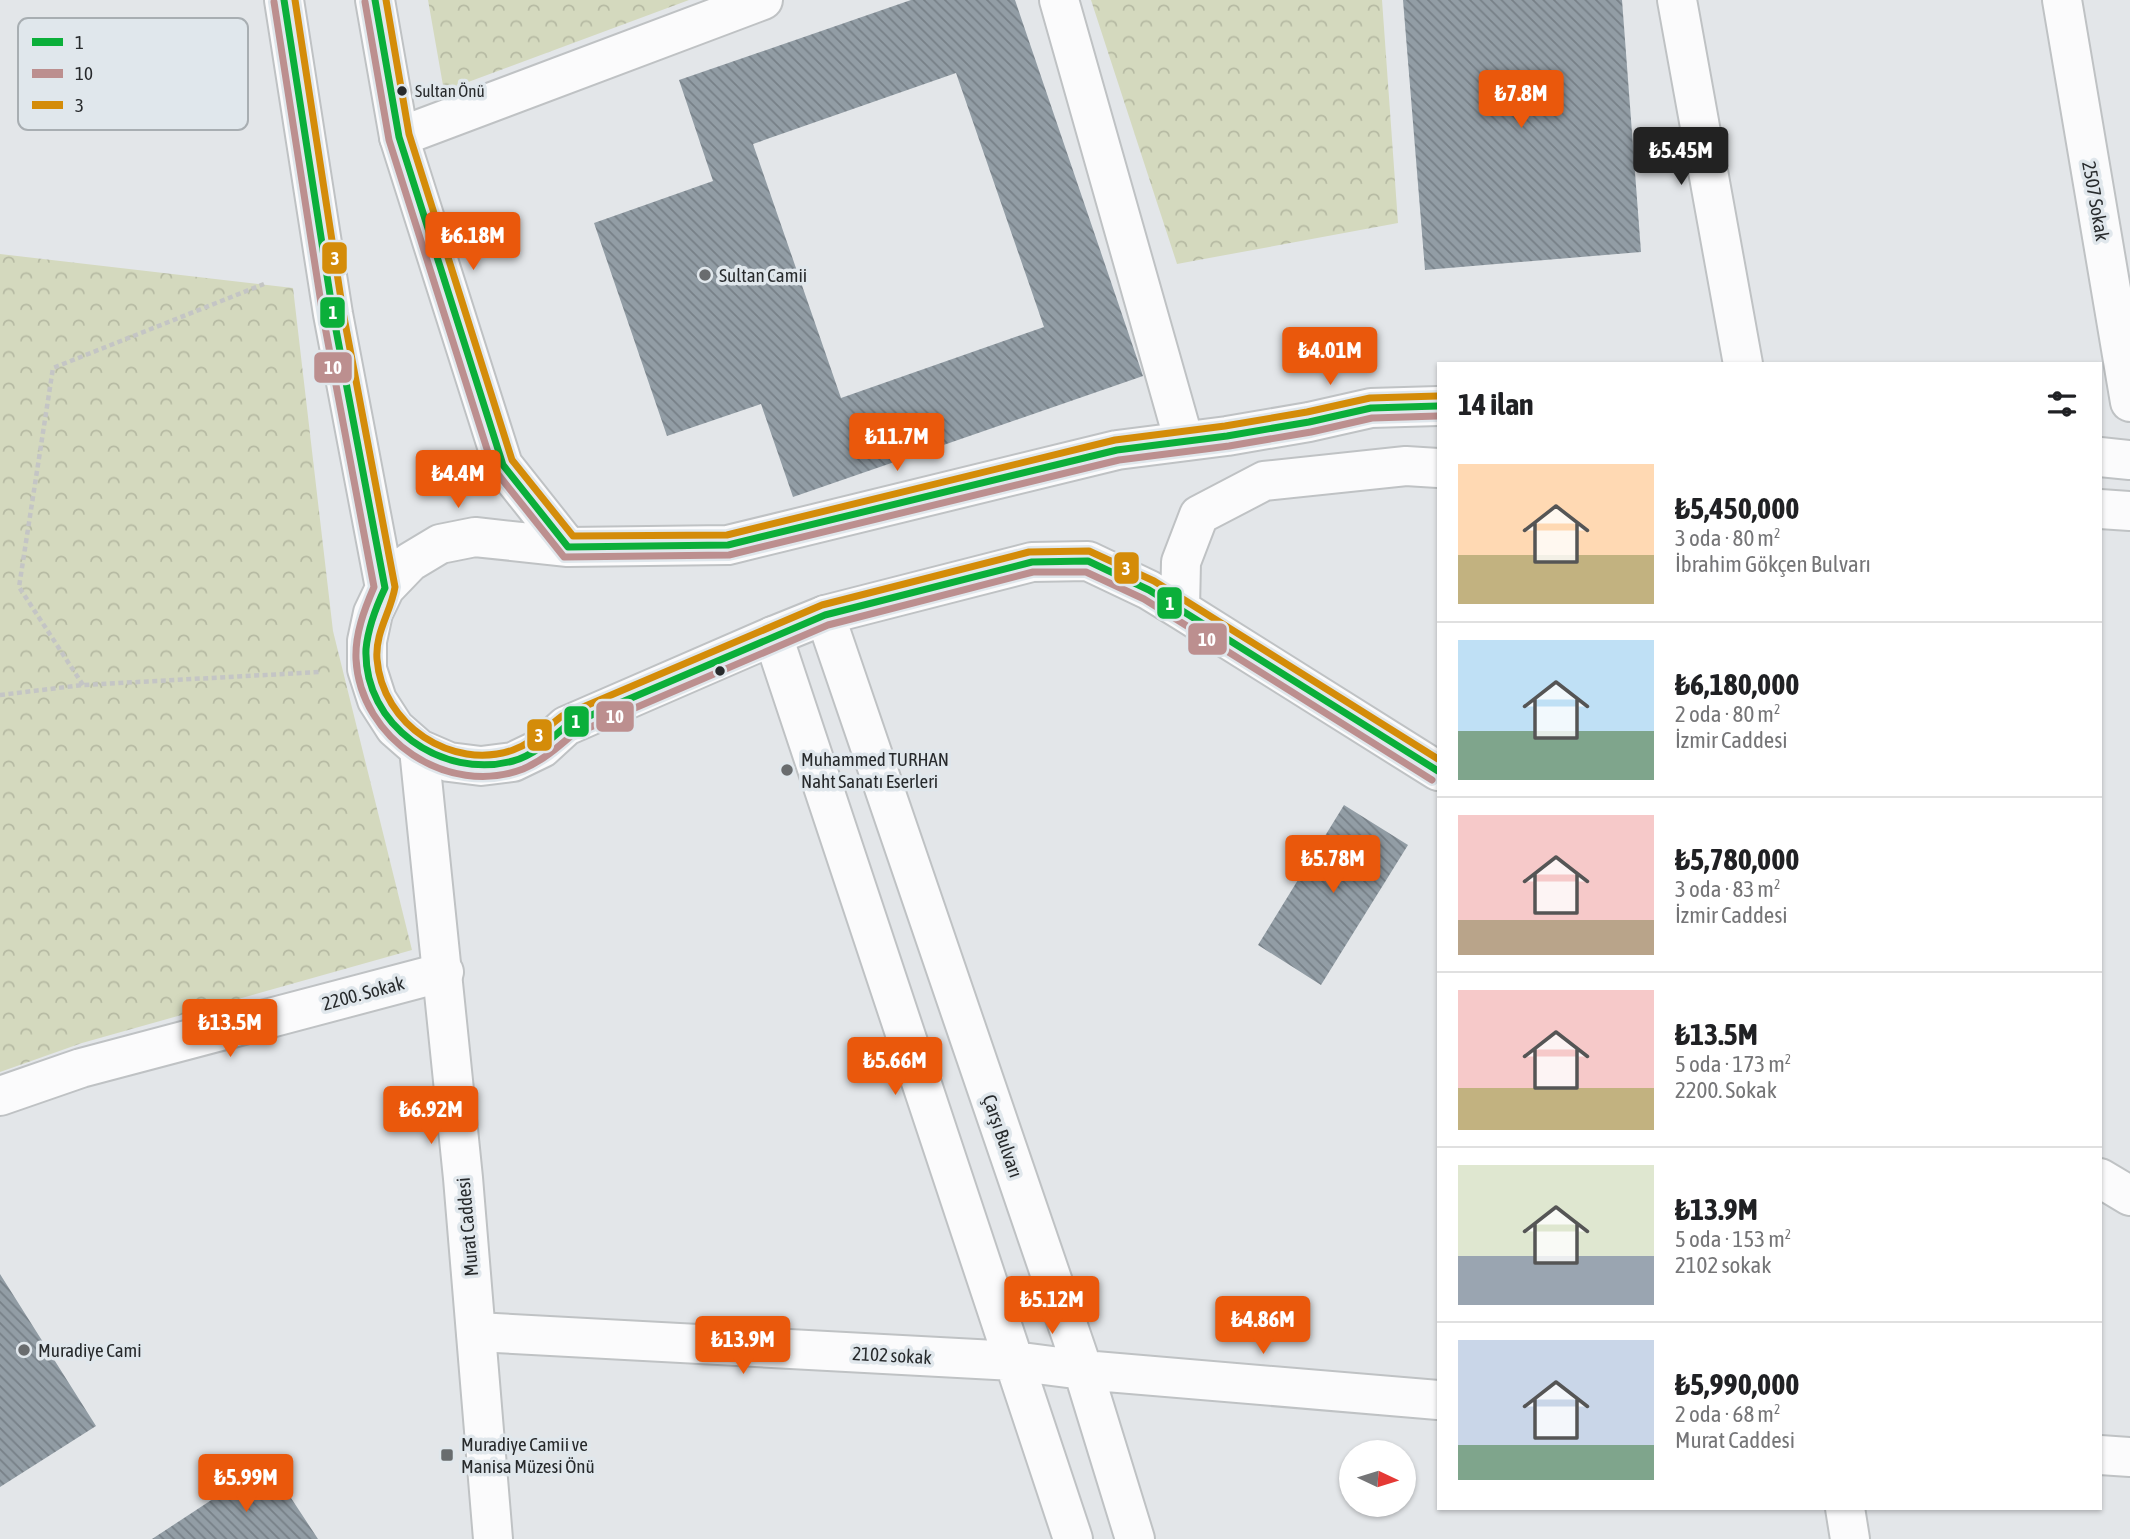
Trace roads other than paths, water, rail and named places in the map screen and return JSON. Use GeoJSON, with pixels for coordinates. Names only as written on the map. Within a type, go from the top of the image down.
{"type":"FeatureCollection","features":[{"type":"Feature","properties":{"kind":"street"},"geometry":{"type":"LineString","coordinates":[[284,0],[334,314],[385,588]]}},
{"type":"Feature","properties":{"kind":"street"},"geometry":{"type":"LineString","coordinates":[[375,0],[399,137],[503,466],[568,547]]}},
{"type":"Feature","properties":{"kind":"street"},"geometry":{"type":"LineString","coordinates":[[399,137],[763,0]]}},
{"type":"Feature","properties":{"kind":"street"},"geometry":{"type":"LineString","coordinates":[[1059,0],[1184,442]]}},
{"type":"Feature","properties":{"kind":"street"},"geometry":{"type":"LineString","coordinates":[[1677,0],[1743,362]]}},
{"type":"Feature","properties":{"kind":"street","name":"2507 Sokak"},"geometry":{"type":"LineString","coordinates":[[2062,0],[2130,402]]}},
{"type":"Feature","properties":{"kind":"street"},"geometry":{"type":"LineString","coordinates":[[1437,406],[1371,408],[1309,422],[1117,450],[728,545],[568,547],[475,537],[440,544],[410,562],[385,588],[373,613],[367,641],[367,669],[377,700],[395,728],[419,749],[449,762],[481,766],[513,762],[542,748],[566,726],[825,615],[1032,562],[1088,561],[1164,599],[1437,770]]}},
{"type":"Feature","properties":{"kind":"street"},"geometry":{"type":"LineString","coordinates":[[2102,457],[2130,460]]}},
{"type":"Feature","properties":{"kind":"street"},"geometry":{"type":"LineString","coordinates":[[1164,599],[1199,516],[1264,481],[1406,466],[1437,468]]}},
{"type":"Feature","properties":{"kind":"street"},"geometry":{"type":"LineString","coordinates":[[2102,509],[2130,511]]}},
{"type":"Feature","properties":{"kind":"street","name":"Çarşı Bulvarı"},"geometry":{"type":"LineString","coordinates":[[825,615],[1083,1370],[1135,1539]]}},
{"type":"Feature","properties":{"kind":"street"},"geometry":{"type":"LineString","coordinates":[[773,636],[1073,1539]]}},
{"type":"Feature","properties":{"kind":"street","name":"Murat Caddesi"},"geometry":{"type":"LineString","coordinates":[[419,749],[444,972],[492,1539]]}},
{"type":"Feature","properties":{"kind":"street","name":"2200. Sokak"},"geometry":{"type":"LineString","coordinates":[[0,1096],[82,1068],[444,972]]}},
{"type":"Feature","properties":{"kind":"street"},"geometry":{"type":"LineString","coordinates":[[2102,1179],[2130,1196]]}},
{"type":"Feature","properties":{"kind":"street","name":"2102 sokak"},"geometry":{"type":"LineString","coordinates":[[475,1332],[1014,1361]]}},
{"type":"Feature","properties":{"kind":"street"},"geometry":{"type":"LineString","coordinates":[[1014,1361],[1083,1370],[1437,1400]]}},
{"type":"Feature","properties":{"kind":"street"},"geometry":{"type":"LineString","coordinates":[[2102,1455],[2130,1457]]}},
{"type":"Feature","properties":{"kind":"street"},"geometry":{"type":"LineString","coordinates":[[1845,1510],[1850,1539]]}},
{"type":"Feature","properties":{"kind":"place","name":"Sultan Önü"},"geometry":{"type":"Point","coordinates":[402,91]}},
{"type":"Feature","properties":{"kind":"place","name":"Sultan Camii"},"geometry":{"type":"Point","coordinates":[705,275]}},
{"type":"Feature","properties":{"kind":"place","name":"Muhammed TURHAN Naht Sanatı Eserleri"},"geometry":{"type":"Point","coordinates":[787,770]}},
{"type":"Feature","properties":{"kind":"place","name":"Muradiye Cami"},"geometry":{"type":"Point","coordinates":[24,1350]}},
{"type":"Feature","properties":{"kind":"place","name":"Muradiye Camii ve Manisa Müzesi Önü"},"geometry":{"type":"Point","coordinates":[447,1455]}}]}
